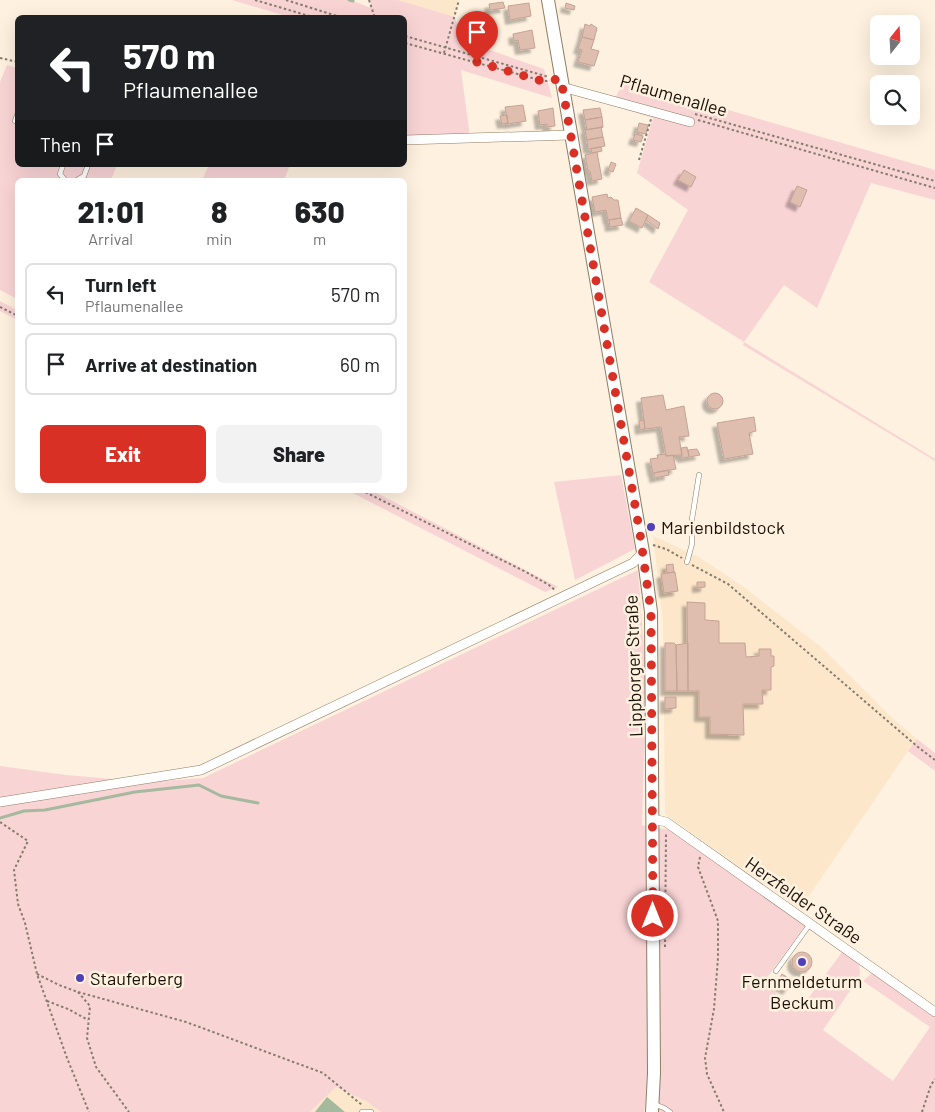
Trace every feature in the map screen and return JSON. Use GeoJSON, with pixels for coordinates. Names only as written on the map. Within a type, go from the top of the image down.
{"type":"FeatureCollection","features":[{"type":"Feature","properties":{"kind":"street","name":"Lippborger Straße"},"geometry":{"type":"LineString","coordinates":[[548,0],[643,552],[651,612],[654,1073],[652,1108]]}},
{"type":"Feature","properties":{"kind":"street"},"geometry":{"type":"LineString","coordinates":[[562,83],[690,122]]}},
{"type":"Feature","properties":{"kind":"street"},"geometry":{"type":"LineString","coordinates":[[407,140],[570,135]]}},
{"type":"Feature","properties":{"kind":"street"},"geometry":{"type":"LineString","coordinates":[[0,802],[201,770],[633,563],[643,552]]}},
{"type":"Feature","properties":{"kind":"street","name":"Herzfelder Straße"},"geometry":{"type":"LineString","coordinates":[[653,819],[666,822],[935,1012]]}},
{"type":"Feature","properties":{"kind":"lane"},"geometry":{"type":"LineString","coordinates":[[62,167],[60,174],[63,178]]}},
{"type":"Feature","properties":{"kind":"lane"},"geometry":{"type":"LineString","coordinates":[[80,178],[84,176],[87,167]]}},
{"type":"Feature","properties":{"kind":"lane"},"geometry":{"type":"LineString","coordinates":[[687,562],[692,544],[692,519],[700,475]]}},
{"type":"Feature","properties":{"kind":"lane"},"geometry":{"type":"LineString","coordinates":[[776,971],[810,924]]}},
{"type":"Feature","properties":{"kind":"lane"},"geometry":{"type":"LineString","coordinates":[[652,1108],[664,1108],[670,1112]]}},
{"type":"Feature","properties":{"kind":"lane"},"geometry":{"type":"LineString","coordinates":[[362,1112],[371,1112]]}},
{"type":"Feature","properties":{"kind":"path"},"geometry":{"type":"LineString","coordinates":[[255,0],[306,15]]}},
{"type":"Feature","properties":{"kind":"path"},"geometry":{"type":"LineString","coordinates":[[286,0],[334,15]]}},
{"type":"Feature","properties":{"kind":"path"},"geometry":{"type":"LineString","coordinates":[[369,0],[374,15]]}},
{"type":"Feature","properties":{"kind":"path"},"geometry":{"type":"LineString","coordinates":[[444,53],[459,0]]}},
{"type":"Feature","properties":{"kind":"path"},"geometry":{"type":"LineString","coordinates":[[407,44],[542,81],[562,83]]}},
{"type":"Feature","properties":{"kind":"path"},"geometry":{"type":"LineString","coordinates":[[0,58],[15,61]]}},
{"type":"Feature","properties":{"kind":"path"},"geometry":{"type":"LineString","coordinates":[[639,160],[653,112]]}},
{"type":"Feature","properties":{"kind":"path","name":"Pflaumenallee"},"geometry":{"type":"LineString","coordinates":[[695,114],[935,181]]}},
{"type":"Feature","properties":{"kind":"path"},"geometry":{"type":"LineString","coordinates":[[0,307],[15,314]]}},
{"type":"Feature","properties":{"kind":"path"},"geometry":{"type":"LineString","coordinates":[[367,493],[526,572],[549,585],[560,597]]}},
{"type":"Feature","properties":{"kind":"path"},"geometry":{"type":"LineString","coordinates":[[643,552],[649,547],[658,546],[728,584],[910,741],[935,760]]}},
{"type":"Feature","properties":{"kind":"path"},"geometry":{"type":"LineString","coordinates":[[0,822],[28,841],[14,870],[18,904],[25,923],[37,974],[89,1112]]}},
{"type":"Feature","properties":{"kind":"path"},"geometry":{"type":"LineString","coordinates":[[702,848],[698,868],[718,921],[718,958],[714,1009],[705,1058],[707,1074],[724,1112]]}},
{"type":"Feature","properties":{"kind":"path"},"geometry":{"type":"LineString","coordinates":[[37,974],[78,992],[186,1022],[323,1073],[371,1112]]}},
{"type":"Feature","properties":{"kind":"path"},"geometry":{"type":"LineString","coordinates":[[78,992],[90,1006],[87,1038],[96,1067],[129,1112]]}},
{"type":"Feature","properties":{"kind":"path"},"geometry":{"type":"LineString","coordinates":[[47,1001],[89,1020]]}},
{"type":"Feature","properties":{"kind":"path"},"geometry":{"type":"LineString","coordinates":[[922,1112],[931,1085],[935,1079]]}},
{"type":"Feature","properties":{"kind":"shaded area"},"geometry":{"type":"Polygon","coordinates":[[[232,0],[351,0],[371,8],[370,0],[398,0],[455,17],[461,40],[544,69],[552,98],[461,70],[470,137],[407,138],[407,15],[282,15],[232,0]]]}},
{"type":"Feature","properties":{"kind":"shaded area"},"geometry":{"type":"Polygon","coordinates":[[[397,0],[459,0],[455,17],[397,0]]]}},
{"type":"Feature","properties":{"kind":"shaded area"},"geometry":{"type":"Polygon","coordinates":[[[7,65],[15,67],[15,167],[116,167],[112,178],[15,178],[15,298],[0,290],[0,82],[7,65]]]}},
{"type":"Feature","properties":{"kind":"shaded area"},"geometry":{"type":"Polygon","coordinates":[[[625,80],[935,170],[935,200],[871,183],[817,308],[784,285],[744,342],[649,282],[688,210],[637,173],[653,118],[611,105],[625,80]]]}},
{"type":"Feature","properties":{"kind":"shaded area"},"geometry":{"type":"Polygon","coordinates":[[[208,167],[289,167],[285,178],[203,178],[208,167]]]}},
{"type":"Feature","properties":{"kind":"shaded area"},"geometry":{"type":"Polygon","coordinates":[[[0,301],[15,309],[15,319],[0,311],[0,301]]]}},
{"type":"Feature","properties":{"kind":"shaded area"},"geometry":{"type":"Polygon","coordinates":[[[744,342],[935,459],[935,461],[743,345],[744,342]]]}},
{"type":"Feature","properties":{"kind":"shaded area"},"geometry":{"type":"Polygon","coordinates":[[[621,475],[635,549],[575,580],[554,482],[621,475]]]}},
{"type":"Feature","properties":{"kind":"shaded area"},"geometry":{"type":"Polygon","coordinates":[[[353,493],[377,493],[558,587],[545,592],[353,493]]]}},
{"type":"Feature","properties":{"kind":"shaded area"},"geometry":{"type":"Polygon","coordinates":[[[653,536],[699,557],[745,588],[821,647],[891,717],[917,739],[800,909],[665,814],[663,622],[653,536]]]}},
{"type":"Feature","properties":{"kind":"shaded area"},"geometry":{"type":"Polygon","coordinates":[[[638,570],[646,679],[642,825],[670,830],[805,926],[763,983],[799,1011],[842,952],[859,964],[859,978],[823,1030],[893,1081],[930,1027],[863,981],[872,973],[935,1017],[935,1112],[656,1112],[657,1102],[646,1099],[644,1112],[381,1112],[368,1102],[336,1087],[310,1112],[0,1112],[0,766],[66,775],[148,782],[203,778],[638,570]]]}},
{"type":"Feature","properties":{"kind":"shaded area"},"geometry":{"type":"Polygon","coordinates":[[[917,739],[935,753],[935,771],[908,751],[917,739]]]}},
{"type":"Feature","properties":{"kind":"shaded area"},"geometry":{"type":"Polygon","coordinates":[[[336,1087],[368,1102],[381,1112],[310,1112],[336,1087]]]}},
{"type":"Feature","properties":{"kind":"shaded area"},"geometry":{"type":"Polygon","coordinates":[[[327,1097],[345,1112],[315,1112],[327,1097]]]}},
{"type":"Feature","properties":{"kind":"building"},"geometry":{"type":"Polygon","coordinates":[[[503,2],[505,8],[490,10],[489,4],[503,2]]]}},
{"type":"Feature","properties":{"kind":"building"},"geometry":{"type":"Polygon","coordinates":[[[529,3],[531,16],[510,20],[508,6],[529,3]]]}},
{"type":"Feature","properties":{"kind":"building"},"geometry":{"type":"Polygon","coordinates":[[[566,3],[575,6],[574,10],[565,8],[566,3]]]}},
{"type":"Feature","properties":{"kind":"building"},"geometry":{"type":"Polygon","coordinates":[[[585,24],[590,26],[591,24],[597,28],[594,40],[582,37],[585,24]]]}},
{"type":"Feature","properties":{"kind":"building"},"geometry":{"type":"Polygon","coordinates":[[[532,30],[535,48],[520,50],[518,40],[514,41],[513,34],[532,30]]]}},
{"type":"Feature","properties":{"kind":"building"},"geometry":{"type":"Polygon","coordinates":[[[582,37],[594,40],[591,49],[599,51],[594,66],[578,62],[582,50],[578,49],[582,37]]]}},
{"type":"Feature","properties":{"kind":"building"},"geometry":{"type":"Polygon","coordinates":[[[523,105],[526,121],[508,124],[505,107],[523,105]]]}},
{"type":"Feature","properties":{"kind":"building"},"geometry":{"type":"Polygon","coordinates":[[[553,108],[555,126],[547,127],[547,124],[540,125],[538,111],[553,108]]]}},
{"type":"Feature","properties":{"kind":"building"},"geometry":{"type":"Polygon","coordinates":[[[600,108],[602,117],[585,120],[583,110],[600,108]]]}},
{"type":"Feature","properties":{"kind":"building"},"geometry":{"type":"Polygon","coordinates":[[[507,115],[508,123],[502,124],[500,116],[507,115]]]}},
{"type":"Feature","properties":{"kind":"building"},"geometry":{"type":"Polygon","coordinates":[[[602,117],[603,127],[585,130],[587,129],[585,120],[602,117]]]}},
{"type":"Feature","properties":{"kind":"building"},"geometry":{"type":"Polygon","coordinates":[[[639,123],[648,125],[646,134],[637,132],[639,123]]]}},
{"type":"Feature","properties":{"kind":"building"},"geometry":{"type":"Polygon","coordinates":[[[601,127],[603,137],[587,140],[585,130],[601,127]]]}},
{"type":"Feature","properties":{"kind":"building"},"geometry":{"type":"Polygon","coordinates":[[[635,134],[643,136],[641,142],[633,140],[635,134]]]}},
{"type":"Feature","properties":{"kind":"building"},"geometry":{"type":"Polygon","coordinates":[[[603,137],[605,146],[588,149],[587,140],[603,137]]]}},
{"type":"Feature","properties":{"kind":"building"},"geometry":{"type":"Polygon","coordinates":[[[601,147],[602,151],[592,153],[591,149],[601,147]]]}},
{"type":"Feature","properties":{"kind":"building"},"geometry":{"type":"Polygon","coordinates":[[[597,152],[602,179],[592,181],[585,155],[597,152]]]}},
{"type":"Feature","properties":{"kind":"building"},"geometry":{"type":"Polygon","coordinates":[[[611,162],[616,164],[613,172],[608,170],[611,162]]]}},
{"type":"Feature","properties":{"kind":"building"},"geometry":{"type":"Polygon","coordinates":[[[684,170],[696,177],[691,187],[678,180],[684,170]]]}},
{"type":"Feature","properties":{"kind":"building"},"geometry":{"type":"Polygon","coordinates":[[[797,186],[807,190],[800,207],[790,202],[797,186]]]}},
{"type":"Feature","properties":{"kind":"building"},"geometry":{"type":"Polygon","coordinates":[[[607,194],[608,198],[611,197],[614,200],[618,200],[621,218],[608,220],[606,210],[595,212],[592,197],[607,194]]]}},
{"type":"Feature","properties":{"kind":"building"},"geometry":{"type":"Polygon","coordinates":[[[636,208],[648,215],[642,228],[629,221],[636,208]]]}},
{"type":"Feature","properties":{"kind":"building"},"geometry":{"type":"Polygon","coordinates":[[[648,215],[660,223],[658,229],[646,220],[648,215]]]}},
{"type":"Feature","properties":{"kind":"building"},"geometry":{"type":"Polygon","coordinates":[[[621,218],[623,225],[610,227],[609,220],[621,218]]]}},
{"type":"Feature","properties":{"kind":"building"},"geometry":{"type":"Polygon","coordinates":[[[715,393],[723,401],[715,409],[707,401],[715,393]]]}},
{"type":"Feature","properties":{"kind":"building"},"geometry":{"type":"Polygon","coordinates":[[[663,395],[666,410],[684,406],[689,436],[679,437],[682,455],[666,456],[661,427],[645,429],[641,398],[663,395]]]}},
{"type":"Feature","properties":{"kind":"building"},"geometry":{"type":"Polygon","coordinates":[[[754,417],[756,431],[749,433],[753,454],[724,459],[717,423],[754,417]]]}},
{"type":"Feature","properties":{"kind":"building"},"geometry":{"type":"Polygon","coordinates":[[[644,420],[645,429],[640,430],[639,421],[644,420]]]}},
{"type":"Feature","properties":{"kind":"building"},"geometry":{"type":"Polygon","coordinates":[[[687,447],[689,457],[682,458],[681,448],[687,447]]]}},
{"type":"Feature","properties":{"kind":"building"},"geometry":{"type":"Polygon","coordinates":[[[697,449],[700,455],[689,457],[688,450],[697,449]]]}},
{"type":"Feature","properties":{"kind":"building"},"geometry":{"type":"Polygon","coordinates":[[[666,454],[666,456],[673,455],[676,469],[653,473],[650,459],[658,458],[657,455],[666,454]]]}},
{"type":"Feature","properties":{"kind":"building"},"geometry":{"type":"Polygon","coordinates":[[[668,470],[669,475],[654,478],[654,473],[668,470]]]}},
{"type":"Feature","properties":{"kind":"building"},"geometry":{"type":"Polygon","coordinates":[[[673,564],[674,572],[667,573],[666,565],[673,564]]]}},
{"type":"Feature","properties":{"kind":"building"},"geometry":{"type":"Polygon","coordinates":[[[675,572],[678,591],[664,593],[661,574],[675,572]]]}},
{"type":"Feature","properties":{"kind":"building"},"geometry":{"type":"Polygon","coordinates":[[[697,582],[705,582],[705,587],[697,588],[697,582]]]}},
{"type":"Feature","properties":{"kind":"building"},"geometry":{"type":"Polygon","coordinates":[[[687,602],[705,603],[705,620],[719,621],[719,643],[745,643],[746,657],[759,656],[759,649],[771,649],[771,656],[774,656],[774,666],[771,667],[771,690],[762,690],[763,704],[743,704],[744,735],[710,734],[710,717],[699,717],[699,691],[688,691],[687,602]]]}},
{"type":"Feature","properties":{"kind":"building"},"geometry":{"type":"Polygon","coordinates":[[[665,643],[674,643],[676,645],[677,691],[665,691],[665,643]]]}},
{"type":"Feature","properties":{"kind":"building"},"geometry":{"type":"Polygon","coordinates":[[[688,643],[688,691],[677,691],[676,645],[688,643]]]}},
{"type":"Feature","properties":{"kind":"building"},"geometry":{"type":"Polygon","coordinates":[[[665,697],[676,697],[676,708],[665,709],[665,697]]]}},
{"type":"Feature","properties":{"kind":"building","name":"Fernmeldeturm Beckum"},"geometry":{"type":"Polygon","coordinates":[[[802,952],[809,955],[812,962],[809,969],[802,972],[795,969],[792,962],[795,955],[802,952]]]}},
{"type":"Feature","properties":{"kind":"building"},"geometry":{"type":"Polygon","coordinates":[[[782,974],[793,981],[787,990],[776,984],[782,974]]]}},
{"type":"Feature","properties":{"kind":"waterway"},"geometry":{"type":"LineString","coordinates":[[349,0],[353,1]]}},
{"type":"Feature","properties":{"kind":"waterway"},"geometry":{"type":"LineString","coordinates":[[0,818],[24,811],[45,810],[135,792],[199,785],[221,796],[258,803]]}},
{"type":"Feature","properties":{"kind":"place","name":"Marienbildstock"},"geometry":{"type":"Point","coordinates":[651,527]}},
{"type":"Feature","properties":{"kind":"place","name":"Fernmeldeturm Beckum"},"geometry":{"type":"Point","coordinates":[802,962]}},
{"type":"Feature","properties":{"kind":"place","name":"Stauferberg"},"geometry":{"type":"Point","coordinates":[80,978]}},
{"type":"Feature","properties":{"kind":"route"},"geometry":{"type":"LineString","coordinates":[[477,62],[542,81],[561,79],[640,534],[651,612],[653,677],[653,916]]}}]}
